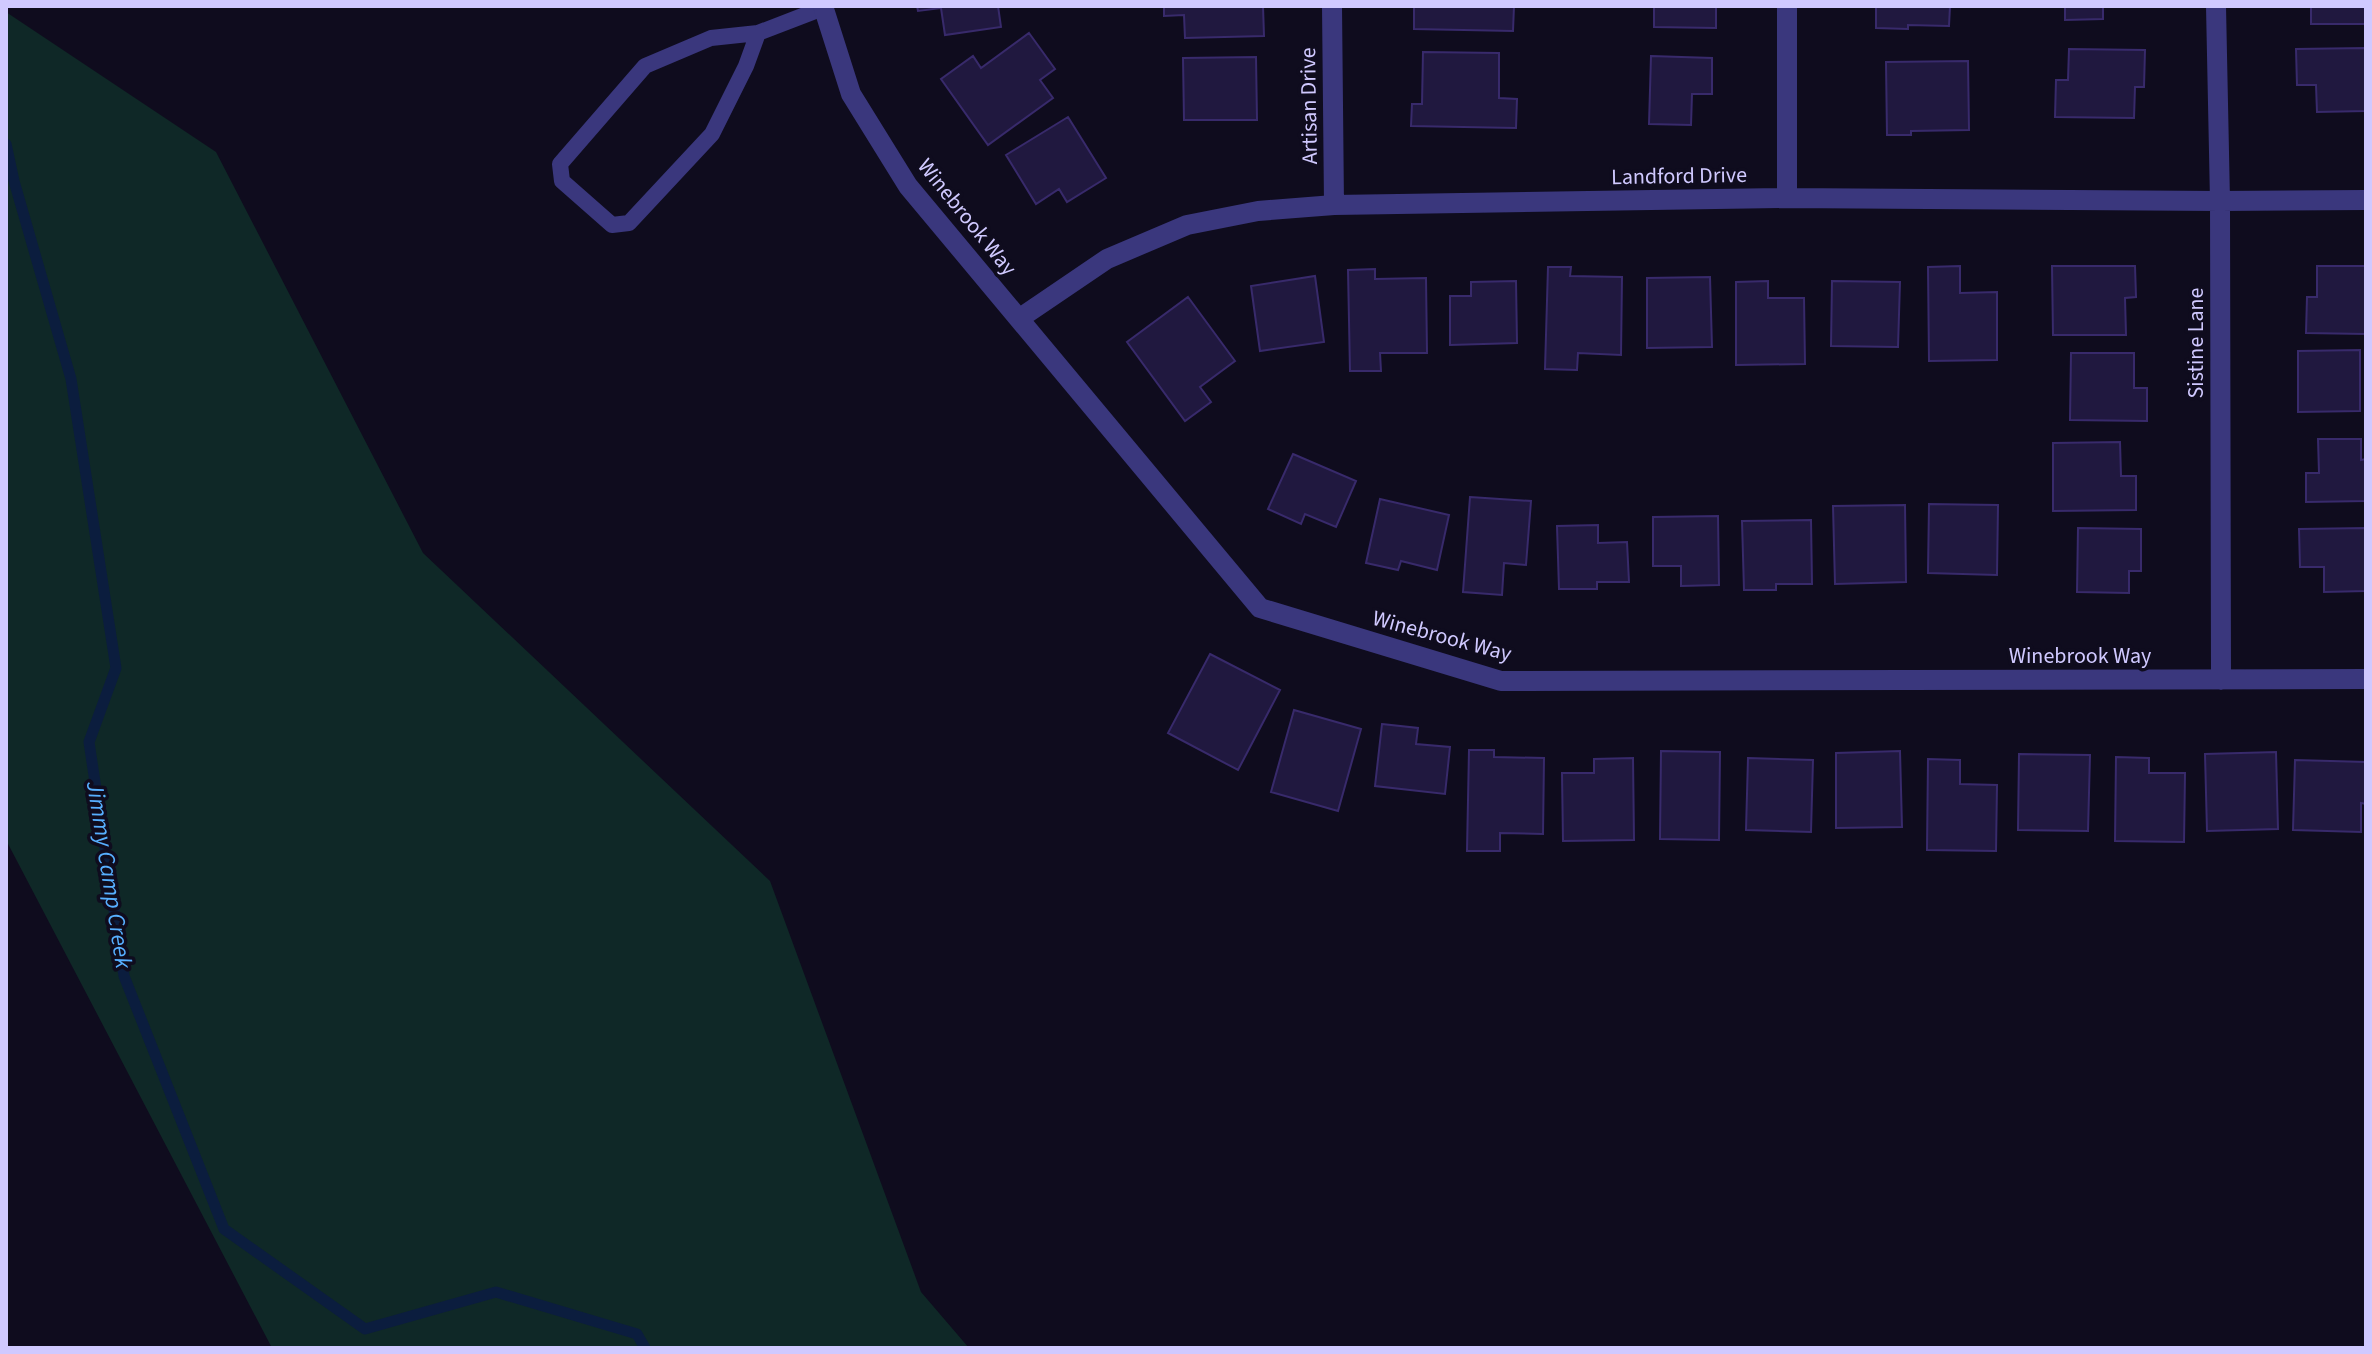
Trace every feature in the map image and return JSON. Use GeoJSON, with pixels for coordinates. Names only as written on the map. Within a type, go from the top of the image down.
{"type":"FeatureCollection","features":[{"type":"Feature","properties":{"kind":"street","name":"Artisan Drive"},"geometry":{"type":"LineString","coordinates":[[1332,6],[1334,205]]}},
{"type":"Feature","properties":{"kind":"street"},"geometry":{"type":"LineString","coordinates":[[1787,6],[1787,198]]}},
{"type":"Feature","properties":{"kind":"street","name":"Sistine Lane"},"geometry":{"type":"LineString","coordinates":[[2216,6],[2220,201],[2221,680]]}},
{"type":"Feature","properties":{"kind":"street","name":"Winebrook Way"},"geometry":{"type":"LineString","coordinates":[[823,7],[851,94],[908,186],[1260,608],[1501,681],[2366,679]]}},
{"type":"Feature","properties":{"kind":"street","name":"Landford Drive"},"geometry":{"type":"LineString","coordinates":[[1020,318],[1107,259],[1187,225],[1258,211],[1334,205],[1787,198],[2366,200]]}},
{"type":"Feature","properties":{"kind":"lane"},"geometry":{"type":"LineString","coordinates":[[758,33],[746,66],[712,134],[629,223],[612,225],[562,181],[560,164],[645,66],[711,38],[758,33],[823,7]]}},
{"type":"Feature","properties":{"kind":"green space"},"geometry":{"type":"Polygon","coordinates":[[[6,12],[216,152],[423,553],[770,881],[921,1292],[969,1348],[272,1348],[6,840],[6,12]]]}},
{"type":"Feature","properties":{"kind":"building"},"geometry":{"type":"Polygon","coordinates":[[[917,6],[998,6],[1001,27],[945,35],[941,8],[918,11],[917,6]]]}},
{"type":"Feature","properties":{"kind":"building"},"geometry":{"type":"Polygon","coordinates":[[[1164,6],[1263,6],[1264,36],[1185,38],[1184,15],[1164,16],[1164,6]]]}},
{"type":"Feature","properties":{"kind":"building"},"geometry":{"type":"Polygon","coordinates":[[[1414,6],[1514,6],[1513,31],[1414,29],[1414,6]]]}},
{"type":"Feature","properties":{"kind":"building"},"geometry":{"type":"Polygon","coordinates":[[[1654,6],[1716,6],[1716,28],[1654,27],[1654,6]]]}},
{"type":"Feature","properties":{"kind":"building"},"geometry":{"type":"Polygon","coordinates":[[[1876,6],[1950,6],[1949,26],[1876,28],[1876,6]]]}},
{"type":"Feature","properties":{"kind":"building"},"geometry":{"type":"Polygon","coordinates":[[[2065,6],[2103,6],[2103,19],[2065,20],[2065,6]]]}},
{"type":"Feature","properties":{"kind":"building"},"geometry":{"type":"Polygon","coordinates":[[[2311,6],[2366,6],[2366,24],[2311,24],[2311,6]]]}},
{"type":"Feature","properties":{"kind":"building"},"geometry":{"type":"Polygon","coordinates":[[[1029,33],[1055,69],[1040,80],[1053,98],[988,145],[941,79],[973,56],[981,68],[1029,33]]]}},
{"type":"Feature","properties":{"kind":"building"},"geometry":{"type":"Polygon","coordinates":[[[2365,48],[2366,111],[2317,112],[2316,85],[2297,85],[2296,49],[2365,48]]]}},
{"type":"Feature","properties":{"kind":"building"},"geometry":{"type":"Polygon","coordinates":[[[2069,49],[2145,50],[2144,87],[2135,87],[2134,118],[2055,117],[2056,80],[2068,80],[2069,49]]]}},
{"type":"Feature","properties":{"kind":"building"},"geometry":{"type":"Polygon","coordinates":[[[1423,52],[1499,53],[1499,98],[1517,99],[1516,128],[1411,126],[1412,104],[1422,104],[1423,52]]]}},
{"type":"Feature","properties":{"kind":"building"},"geometry":{"type":"Polygon","coordinates":[[[1651,56],[1712,58],[1712,94],[1692,94],[1691,125],[1649,124],[1651,56]]]}},
{"type":"Feature","properties":{"kind":"building"},"geometry":{"type":"Polygon","coordinates":[[[1256,57],[1257,120],[1184,120],[1183,58],[1256,57]]]}},
{"type":"Feature","properties":{"kind":"building"},"geometry":{"type":"Polygon","coordinates":[[[1968,61],[1969,130],[1911,131],[1911,135],[1887,135],[1886,62],[1968,61]]]}},
{"type":"Feature","properties":{"kind":"building"},"geometry":{"type":"Polygon","coordinates":[[[1068,117],[1106,178],[1067,202],[1059,189],[1036,204],[1006,155],[1068,117]]]}},
{"type":"Feature","properties":{"kind":"building"},"geometry":{"type":"Polygon","coordinates":[[[1960,266],[1960,293],[1997,292],[1997,360],[1929,361],[1928,267],[1960,266]]]}},
{"type":"Feature","properties":{"kind":"building"},"geometry":{"type":"Polygon","coordinates":[[[2052,266],[2135,266],[2136,297],[2125,298],[2126,335],[2053,335],[2052,266]]]}},
{"type":"Feature","properties":{"kind":"building"},"geometry":{"type":"Polygon","coordinates":[[[2317,266],[2366,266],[2366,334],[2306,333],[2307,297],[2317,297],[2317,266]]]}},
{"type":"Feature","properties":{"kind":"building"},"geometry":{"type":"Polygon","coordinates":[[[1548,267],[1571,267],[1570,276],[1622,277],[1621,355],[1578,353],[1577,370],[1545,369],[1548,267]]]}},
{"type":"Feature","properties":{"kind":"building"},"geometry":{"type":"Polygon","coordinates":[[[1375,269],[1375,279],[1426,278],[1427,353],[1380,353],[1381,371],[1350,371],[1348,270],[1375,269]]]}},
{"type":"Feature","properties":{"kind":"building"},"geometry":{"type":"Polygon","coordinates":[[[1315,276],[1324,342],[1260,351],[1251,286],[1315,276]]]}},
{"type":"Feature","properties":{"kind":"building"},"geometry":{"type":"Polygon","coordinates":[[[1710,277],[1712,347],[1647,348],[1647,278],[1710,277]]]}},
{"type":"Feature","properties":{"kind":"building"},"geometry":{"type":"Polygon","coordinates":[[[1516,281],[1517,343],[1450,345],[1450,296],[1471,296],[1471,282],[1516,281]]]}},
{"type":"Feature","properties":{"kind":"building"},"geometry":{"type":"Polygon","coordinates":[[[1768,281],[1768,298],[1804,298],[1805,364],[1736,365],[1736,282],[1768,281]]]}},
{"type":"Feature","properties":{"kind":"building"},"geometry":{"type":"Polygon","coordinates":[[[1832,281],[1900,282],[1898,347],[1831,346],[1832,281]]]}},
{"type":"Feature","properties":{"kind":"building"},"geometry":{"type":"Polygon","coordinates":[[[1188,297],[1235,361],[1200,387],[1211,402],[1185,421],[1127,342],[1188,297]]]}},
{"type":"Feature","properties":{"kind":"building"},"geometry":{"type":"Polygon","coordinates":[[[2360,350],[2360,411],[2298,412],[2298,351],[2360,350]]]}},
{"type":"Feature","properties":{"kind":"building"},"geometry":{"type":"Polygon","coordinates":[[[2071,353],[2134,353],[2134,388],[2147,388],[2147,421],[2070,420],[2071,353]]]}},
{"type":"Feature","properties":{"kind":"building"},"geometry":{"type":"Polygon","coordinates":[[[2318,439],[2361,439],[2361,460],[2366,459],[2366,501],[2306,502],[2306,473],[2319,473],[2318,439]]]}},
{"type":"Feature","properties":{"kind":"building"},"geometry":{"type":"Polygon","coordinates":[[[2120,442],[2121,476],[2136,476],[2136,510],[2053,511],[2053,443],[2120,442]]]}},
{"type":"Feature","properties":{"kind":"building"},"geometry":{"type":"Polygon","coordinates":[[[1293,454],[1356,481],[1336,527],[1305,514],[1301,524],[1268,509],[1293,454]]]}},
{"type":"Feature","properties":{"kind":"building"},"geometry":{"type":"Polygon","coordinates":[[[1470,497],[1531,501],[1526,565],[1504,563],[1502,595],[1463,592],[1470,497]]]}},
{"type":"Feature","properties":{"kind":"building"},"geometry":{"type":"Polygon","coordinates":[[[1380,499],[1449,515],[1437,570],[1401,561],[1398,570],[1366,563],[1380,499]]]}},
{"type":"Feature","properties":{"kind":"building"},"geometry":{"type":"Polygon","coordinates":[[[1929,504],[1998,505],[1997,575],[1928,573],[1929,504]]]}},
{"type":"Feature","properties":{"kind":"building"},"geometry":{"type":"Polygon","coordinates":[[[1905,505],[1906,582],[1835,584],[1833,506],[1905,505]]]}},
{"type":"Feature","properties":{"kind":"building"},"geometry":{"type":"Polygon","coordinates":[[[1718,516],[1719,585],[1681,586],[1681,566],[1653,566],[1653,517],[1718,516]]]}},
{"type":"Feature","properties":{"kind":"building"},"geometry":{"type":"Polygon","coordinates":[[[1811,520],[1812,584],[1776,584],[1776,590],[1744,590],[1742,521],[1811,520]]]}},
{"type":"Feature","properties":{"kind":"building"},"geometry":{"type":"Polygon","coordinates":[[[1598,525],[1598,543],[1627,542],[1629,582],[1597,582],[1597,589],[1559,589],[1557,526],[1598,525]]]}},
{"type":"Feature","properties":{"kind":"building"},"geometry":{"type":"Polygon","coordinates":[[[2078,528],[2141,529],[2141,571],[2129,571],[2129,593],[2077,592],[2078,528]]]}},
{"type":"Feature","properties":{"kind":"building"},"geometry":{"type":"Polygon","coordinates":[[[2366,528],[2366,591],[2324,592],[2324,567],[2300,567],[2299,529],[2366,528]]]}},
{"type":"Feature","properties":{"kind":"building"},"geometry":{"type":"Polygon","coordinates":[[[1210,654],[1280,690],[1238,770],[1168,733],[1210,654]]]}},
{"type":"Feature","properties":{"kind":"building"},"geometry":{"type":"Polygon","coordinates":[[[1294,710],[1361,729],[1338,811],[1271,792],[1294,710]]]}},
{"type":"Feature","properties":{"kind":"building"},"geometry":{"type":"Polygon","coordinates":[[[1382,724],[1418,728],[1416,744],[1450,747],[1445,794],[1375,786],[1382,724]]]}},
{"type":"Feature","properties":{"kind":"building"},"geometry":{"type":"Polygon","coordinates":[[[1469,750],[1494,750],[1494,757],[1544,758],[1543,834],[1500,833],[1500,851],[1467,851],[1469,750]]]}},
{"type":"Feature","properties":{"kind":"building"},"geometry":{"type":"Polygon","coordinates":[[[1661,751],[1720,752],[1719,840],[1660,839],[1661,751]]]}},
{"type":"Feature","properties":{"kind":"building"},"geometry":{"type":"Polygon","coordinates":[[[1900,751],[1902,827],[1836,828],[1836,753],[1900,751]]]}},
{"type":"Feature","properties":{"kind":"building"},"geometry":{"type":"Polygon","coordinates":[[[2276,752],[2278,829],[2207,831],[2205,754],[2276,752]]]}},
{"type":"Feature","properties":{"kind":"building"},"geometry":{"type":"Polygon","coordinates":[[[2019,754],[2090,755],[2088,831],[2018,830],[2019,754]]]}},
{"type":"Feature","properties":{"kind":"building"},"geometry":{"type":"Polygon","coordinates":[[[2116,757],[2149,758],[2149,773],[2185,773],[2184,842],[2115,841],[2116,757]]]}},
{"type":"Feature","properties":{"kind":"building"},"geometry":{"type":"Polygon","coordinates":[[[1633,758],[1634,840],[1563,841],[1562,773],[1594,773],[1594,759],[1633,758]]]}},
{"type":"Feature","properties":{"kind":"building"},"geometry":{"type":"Polygon","coordinates":[[[1748,758],[1813,760],[1811,832],[1746,830],[1748,758]]]}},
{"type":"Feature","properties":{"kind":"building"},"geometry":{"type":"Polygon","coordinates":[[[1928,759],[1960,760],[1960,784],[1997,785],[1996,851],[1927,850],[1928,759]]]}},
{"type":"Feature","properties":{"kind":"building"},"geometry":{"type":"Polygon","coordinates":[[[2295,760],[2366,762],[2366,804],[2361,803],[2361,832],[2293,830],[2295,760]]]}},
{"type":"Feature","properties":{"kind":"waterway","name":"Jimmy Camp Creek"},"geometry":{"type":"LineString","coordinates":[[6,144],[71,379],[116,668],[89,742],[124,976],[224,1229],[365,1329],[496,1292],[637,1334],[645,1348]]}}]}
